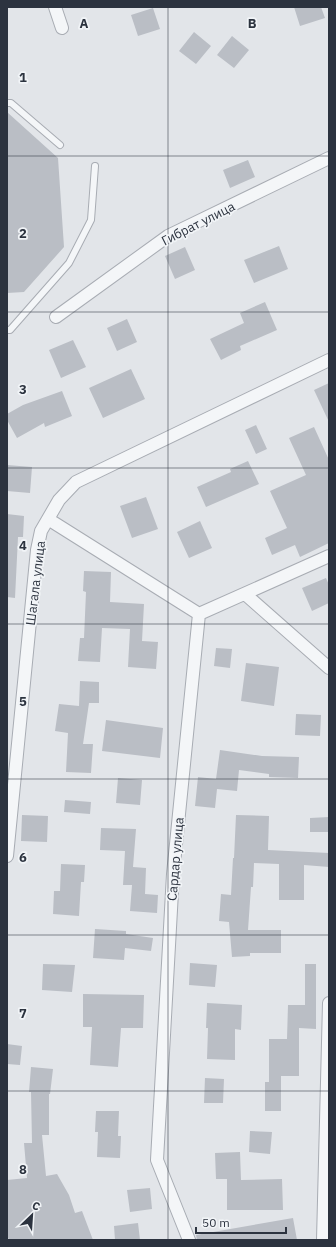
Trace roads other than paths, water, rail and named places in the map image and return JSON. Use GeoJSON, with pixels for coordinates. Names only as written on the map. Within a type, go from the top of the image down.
{"type":"FeatureCollection","features":[{"type":"Feature","properties":{"kind":"street"},"geometry":{"type":"LineString","coordinates":[[55,7],[62,28]]}},
{"type":"Feature","properties":{"kind":"street","name":"Гибрат улица"},"geometry":{"type":"LineString","coordinates":[[56,317],[168,236],[329,158]]}},
{"type":"Feature","properties":{"kind":"street","name":"Шагала улица"},"geometry":{"type":"LineString","coordinates":[[7,856],[37,550],[41,531],[59,500],[76,482],[329,360]]}},
{"type":"Feature","properties":{"kind":"street"},"geometry":{"type":"LineString","coordinates":[[48,519],[199,614],[329,556]]}},
{"type":"Feature","properties":{"kind":"street"},"geometry":{"type":"LineString","coordinates":[[245,594],[329,668]]}},
{"type":"Feature","properties":{"kind":"street","name":"Сардар улица"},"geometry":{"type":"LineString","coordinates":[[189,1240],[156,1160],[173,874],[199,614]]}},
{"type":"Feature","properties":{"kind":"street"},"geometry":{"type":"LineString","coordinates":[[323,1240],[329,1003]]}},
{"type":"Feature","properties":{"kind":"lane"},"geometry":{"type":"LineString","coordinates":[[7,103],[11,103],[60,146]]}},
{"type":"Feature","properties":{"kind":"lane"},"geometry":{"type":"LineString","coordinates":[[7,330],[10,330],[69,263],[91,220],[94,166]]}}]}
